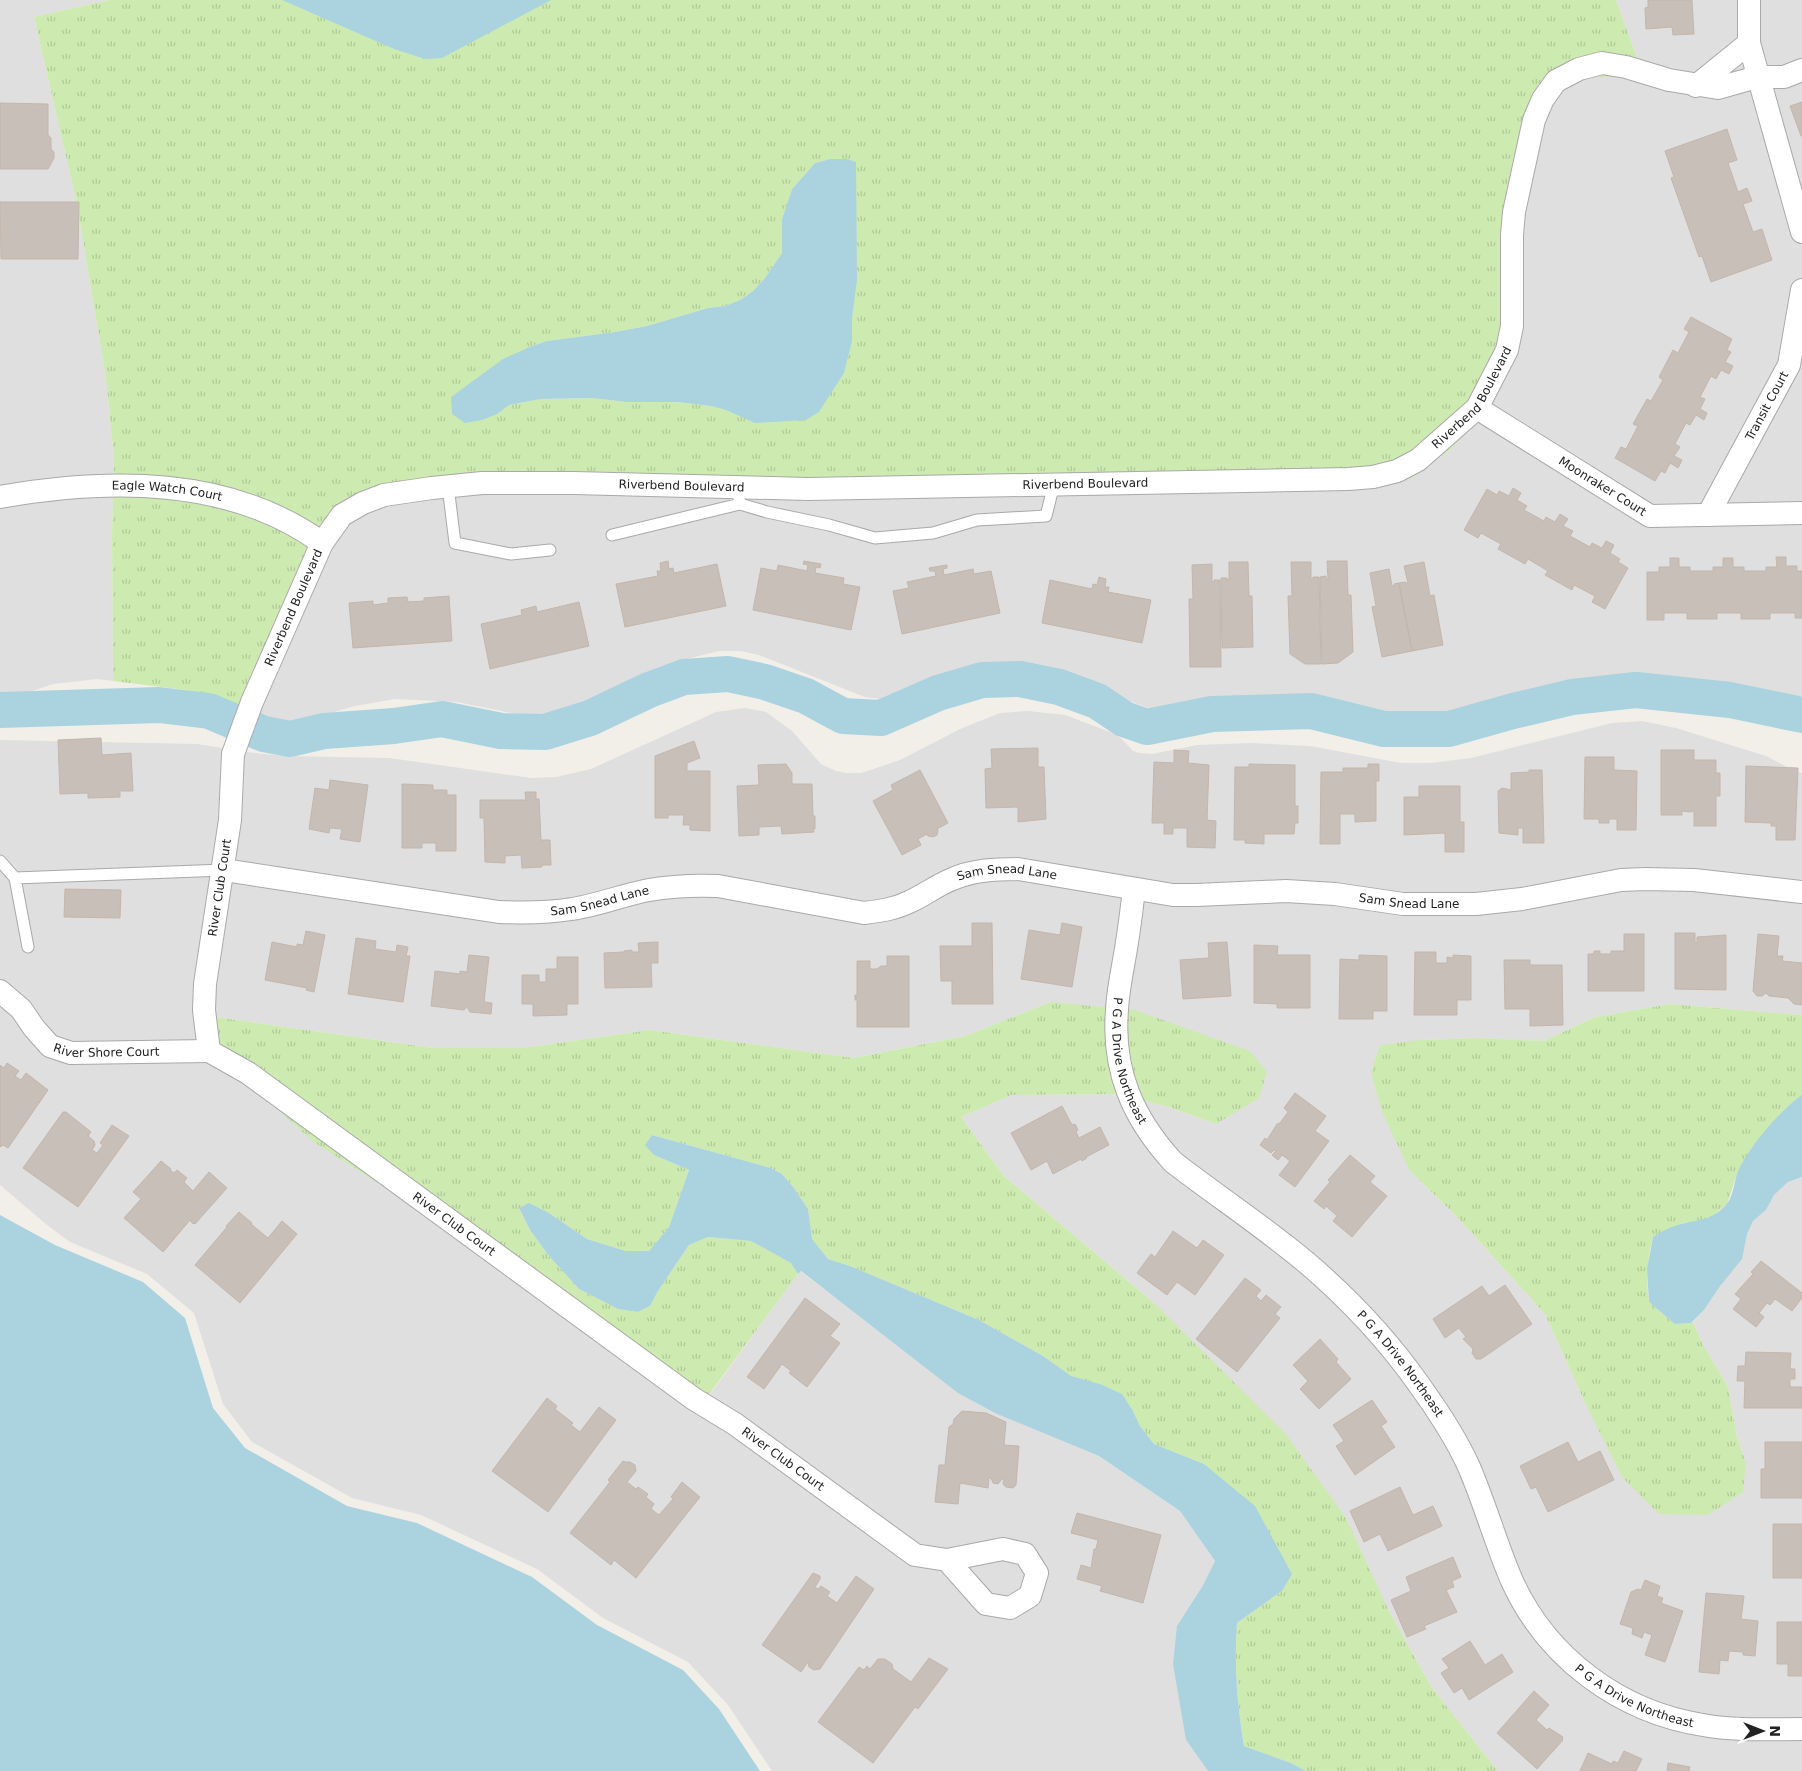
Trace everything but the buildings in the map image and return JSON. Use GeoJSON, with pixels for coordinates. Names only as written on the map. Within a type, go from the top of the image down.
{"type":"FeatureCollection","features":[{"type":"Feature","properties":{"kind":"street"},"geometry":{"type":"LineString","coordinates":[[1749,0],[1749,43],[1802,232]]}},
{"type":"Feature","properties":{"kind":"street"},"geometry":{"type":"LineString","coordinates":[[1696,86],[1749,43]]}},
{"type":"Feature","properties":{"kind":"street","name":"Riverbend Boulevard"},"geometry":{"type":"LineString","coordinates":[[233,754],[252,702],[322,543],[342,515],[363,503],[384,495],[482,483],[574,483],[738,496],[808,489],[1348,479],[1397,471],[1418,460],[1477,408],[1507,350],[1512,326],[1512,235],[1514,212],[1534,120],[1543,99],[1556,81],[1579,69],[1602,63],[1626,67],[1696,86],[1718,88],[1758,77],[1784,77],[1802,70]]}},
{"type":"Feature","properties":{"kind":"street","name":"Transit Court"},"geometry":{"type":"LineString","coordinates":[[1708,515],[1789,365],[1802,290]]}},
{"type":"Feature","properties":{"kind":"street","name":"Moonraker Court"},"geometry":{"type":"LineString","coordinates":[[1477,408],[1650,516],[1802,513]]}},
{"type":"Feature","properties":{"kind":"street","name":"Eagle Watch Court"},"geometry":{"type":"LineString","coordinates":[[2,492],[82,486],[166,487],[215,495],[259,507],[303,529],[322,543]]}},
{"type":"Feature","properties":{"kind":"street","name":"River Club Court"},"geometry":{"type":"LineString","coordinates":[[233,754],[230,820],[224,870],[205,984],[204,1010],[209,1051],[248,1073],[694,1399],[735,1424],[915,1555],[947,1560]]}},
{"type":"Feature","properties":{"kind":"street","name":"Sam Snead Lane"},"geometry":{"type":"LineString","coordinates":[[224,870],[499,912],[523,913],[571,909],[647,891],[694,885],[718,886],[841,909],[871,912],[886,910],[907,903],[950,880],[971,873],[993,869],[1018,869],[1172,895],[1286,891],[1335,894],[1403,904],[1429,905],[1476,904],[1522,899],[1621,880],[1645,879],[1694,880],[1802,892]]}},
{"type":"Feature","properties":{"kind":"street","name":"P G A Drive Northeast"},"geometry":{"type":"LineString","coordinates":[[1134,889],[1117,1008],[1116,1032],[1122,1076],[1131,1102],[1143,1125],[1173,1162],[1306,1263],[1352,1304],[1388,1343],[1420,1385],[1455,1442],[1468,1467],[1513,1581],[1525,1606],[1540,1628],[1560,1652],[1583,1673],[1610,1691],[1656,1713],[1679,1721],[1727,1728],[1802,1729]]}},
{"type":"Feature","properties":{"kind":"street","name":"River Shore Court"},"geometry":{"type":"LineString","coordinates":[[0,991],[21,1009],[50,1046],[71,1053],[209,1051]]}},
{"type":"Feature","properties":{"kind":"lane"},"geometry":{"type":"LineString","coordinates":[[612,535],[738,496],[768,512],[829,525],[875,538],[933,533],[977,520],[1046,516],[1054,484]]}},
{"type":"Feature","properties":{"kind":"lane"},"geometry":{"type":"LineString","coordinates":[[448,486],[455,543],[511,554],[550,550]]}},
{"type":"Feature","properties":{"kind":"lane"},"geometry":{"type":"LineString","coordinates":[[0,861],[15,878],[28,947]]}},
{"type":"Feature","properties":{"kind":"lane"},"geometry":{"type":"LineString","coordinates":[[15,878],[224,870]]}},
{"type":"Feature","properties":{"kind":"shaded area"},"geometry":{"type":"Polygon","coordinates":[[[0,0],[109,0],[34,17],[77,205],[106,378],[114,458],[112,535],[113,681],[97,679],[53,684],[17,696],[0,698],[0,0]]]}},
{"type":"Feature","properties":{"kind":"shaded area"},"geometry":{"type":"Polygon","coordinates":[[[1616,0],[1802,0],[1802,706],[1666,685],[1567,692],[1448,726],[1416,724],[1338,708],[1284,704],[1185,712],[1160,712],[1082,684],[1009,669],[986,668],[966,670],[924,688],[881,699],[865,697],[759,655],[740,651],[719,651],[683,660],[547,723],[531,717],[457,702],[395,699],[355,706],[296,723],[268,722],[250,718],[342,526],[360,513],[399,499],[461,492],[1412,478],[1451,449],[1549,104],[1565,86],[1587,77],[1644,77],[1616,0]]]}},
{"type":"Feature","properties":{"kind":"shaded area"},"geometry":{"type":"Polygon","coordinates":[[[745,708],[766,712],[792,731],[821,764],[836,771],[847,773],[861,773],[900,760],[960,729],[1000,713],[1028,711],[1065,715],[1118,735],[1133,751],[1139,753],[1152,754],[1197,745],[1251,743],[1310,746],[1401,763],[1431,763],[1471,758],[1612,723],[1642,721],[1676,728],[1766,756],[1802,773],[1802,1015],[1670,1004],[1595,1017],[1544,1041],[1478,1038],[1421,1040],[1410,1171],[1458,1218],[1545,1314],[1587,1407],[1746,1463],[1737,1437],[1728,1387],[1702,1343],[1693,1322],[1704,1310],[1721,1285],[1753,1221],[1766,1210],[1774,1195],[1788,1182],[1802,1177],[1802,1771],[1498,1771],[1432,1688],[1389,1611],[1154,1303],[1004,1176],[961,1117],[1012,1095],[1118,1094],[1169,1107],[1216,1124],[1050,1002],[965,1036],[854,1058],[650,1030],[523,1048],[433,1048],[208,1016],[507,1265],[700,1408],[800,1271],[873,1326],[997,1414],[1099,1456],[1180,1511],[1215,1561],[1202,1587],[1186,1740],[1208,1771],[772,1771],[728,1705],[688,1662],[603,1618],[537,1569],[421,1515],[352,1498],[252,1442],[223,1404],[194,1313],[147,1274],[70,1242],[0,1185],[0,740],[197,744],[285,756],[389,758],[532,778],[556,777],[591,769],[716,712],[745,708]]]}},
{"type":"Feature","properties":{"kind":"green space"},"geometry":{"type":"Polygon","coordinates":[[[109,0],[1616,0],[1644,77],[1587,77],[1565,86],[1549,104],[1523,200],[1512,364],[1496,396],[1481,416],[1451,449],[1412,478],[1182,492],[461,492],[399,499],[360,513],[342,527],[250,718],[230,712],[205,697],[186,690],[113,681],[112,535],[114,458],[106,378],[77,205],[34,17],[109,0]],[[830,159],[815,163],[792,189],[782,219],[782,253],[765,278],[753,291],[740,300],[725,306],[708,308],[647,326],[547,341],[532,346],[451,397],[509,405],[541,399],[592,398],[626,402],[677,402],[711,406],[726,410],[852,341],[847,159],[830,159]]]}},
{"type":"Feature","properties":{"kind":"green space"},"geometry":{"type":"Polygon","coordinates":[[[1050,1002],[1135,1010],[1250,1051],[1267,1072],[1259,1098],[1216,1124],[1169,1107],[1118,1094],[1012,1095],[961,1117],[1004,1176],[1154,1303],[1286,1434],[1346,1518],[1389,1611],[1432,1688],[1498,1771],[1306,1771],[1291,1763],[1244,1746],[1237,1684],[1237,1623],[1282,1591],[1204,1464],[1154,1444],[1140,1426],[1133,1411],[1100,1384],[1071,1377],[1043,1356],[979,1320],[850,1266],[828,1259],[811,1239],[808,1209],[782,1174],[771,1168],[652,1135],[654,1155],[689,1170],[669,1227],[649,1251],[626,1251],[587,1239],[549,1213],[519,1208],[530,1230],[549,1256],[579,1289],[618,1309],[638,1312],[650,1306],[689,1245],[708,1237],[751,1241],[792,1263],[798,1274],[699,1408],[507,1265],[315,1143],[216,1054],[208,1016],[433,1048],[523,1048],[650,1030],[854,1058],[965,1036],[1050,1002]]]}},
{"type":"Feature","properties":{"kind":"green space"},"geometry":{"type":"Polygon","coordinates":[[[1670,1004],[1802,1015],[1802,1095],[1786,1108],[1752,1147],[1737,1174],[1727,1204],[1714,1215],[1699,1221],[1683,1223],[1653,1237],[1649,1253],[1647,1277],[1649,1302],[1675,1324],[1693,1322],[1702,1343],[1728,1387],[1737,1437],[1746,1463],[1743,1492],[1708,1515],[1659,1514],[1622,1477],[1587,1407],[1545,1314],[1458,1218],[1410,1171],[1382,1112],[1371,1073],[1380,1045],[1421,1040],[1478,1038],[1544,1041],[1595,1017],[1670,1004]]]}},
{"type":"Feature","properties":{"kind":"water"},"geometry":{"type":"Polygon","coordinates":[[[282,0],[551,0],[442,58],[425,59],[394,49],[282,0]]]}},
{"type":"Feature","properties":{"kind":"water"},"geometry":{"type":"Polygon","coordinates":[[[830,159],[847,159],[856,162],[857,280],[852,318],[852,341],[844,373],[819,412],[806,420],[755,423],[726,410],[711,406],[677,402],[626,402],[592,398],[541,399],[509,405],[497,414],[482,420],[465,423],[452,414],[451,397],[503,359],[532,346],[547,341],[647,326],[708,308],[725,306],[740,300],[753,291],[765,278],[782,253],[782,219],[792,189],[815,163],[830,159]]]}},
{"type":"Feature","properties":{"kind":"water"},"geometry":{"type":"Polygon","coordinates":[[[1802,1095],[1802,1177],[1788,1182],[1774,1195],[1766,1210],[1753,1221],[1747,1234],[1742,1259],[1704,1310],[1691,1323],[1675,1324],[1649,1302],[1647,1269],[1653,1237],[1673,1226],[1704,1219],[1720,1211],[1728,1203],[1737,1174],[1756,1142],[1784,1110],[1802,1095]]]}},
{"type":"Feature","properties":{"kind":"water"},"geometry":{"type":"Polygon","coordinates":[[[652,1135],[771,1168],[782,1174],[808,1209],[812,1239],[828,1259],[850,1266],[979,1320],[1043,1356],[1071,1376],[1100,1384],[1122,1394],[1140,1426],[1154,1444],[1204,1464],[1255,1506],[1292,1574],[1282,1591],[1237,1623],[1237,1684],[1244,1746],[1291,1763],[1306,1771],[1208,1771],[1186,1740],[1173,1664],[1177,1626],[1202,1587],[1215,1561],[1180,1511],[1099,1456],[997,1414],[958,1393],[801,1271],[798,1274],[791,1263],[751,1241],[708,1237],[689,1245],[650,1306],[638,1312],[618,1309],[579,1289],[549,1256],[530,1230],[519,1208],[529,1203],[549,1213],[587,1239],[626,1251],[649,1251],[669,1227],[689,1170],[654,1155],[645,1145],[652,1135]]]}},
{"type":"Feature","properties":{"kind":"water"},"geometry":{"type":"Polygon","coordinates":[[[0,1215],[55,1245],[143,1282],[185,1318],[213,1408],[245,1448],[347,1506],[417,1523],[532,1577],[597,1625],[683,1670],[719,1709],[760,1771],[0,1771],[0,1215]]]}},
{"type":"Feature","properties":{"kind":"waterway"},"geometry":{"type":"LineString","coordinates":[[0,710],[159,705],[209,711],[264,734],[290,739],[324,731],[394,726],[442,719],[501,731],[545,732],[590,718],[649,690],[684,677],[728,674],[765,682],[806,696],[843,716],[881,718],[938,693],[982,680],[1020,679],[1059,687],[1097,701],[1124,719],[1147,727],[1212,714],[1311,711],[1384,729],[1449,729],[1572,697],[1636,690],[1730,700],[1802,715]]}}]}
